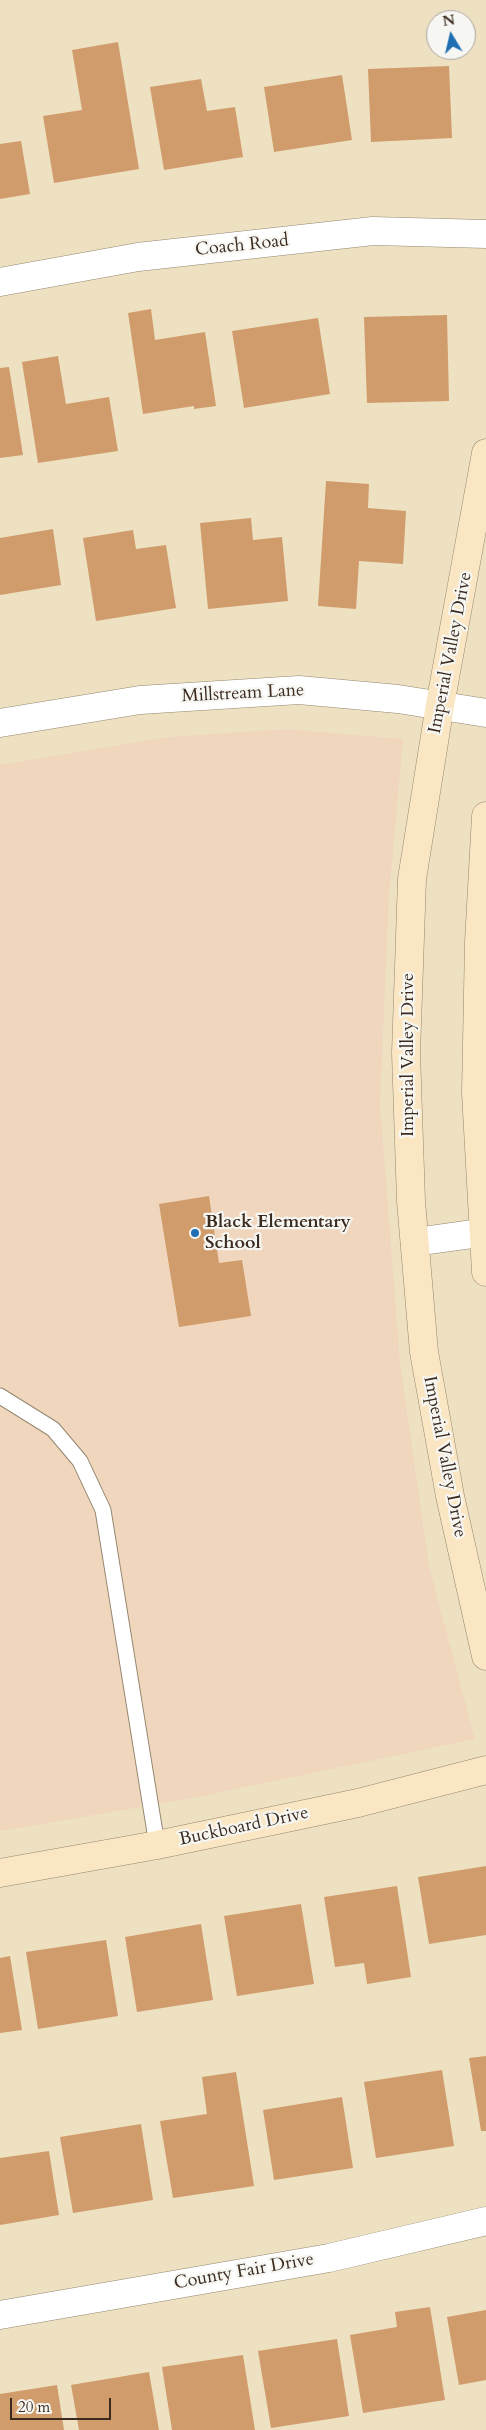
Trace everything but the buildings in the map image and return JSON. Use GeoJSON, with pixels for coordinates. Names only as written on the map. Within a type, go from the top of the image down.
{"type":"FeatureCollection","features":[{"type":"Feature","properties":{"kind":"street","name":"Coach Road"},"geometry":{"type":"LineString","coordinates":[[0,282],[138,257],[373,231],[486,234]]}},
{"type":"Feature","properties":{"kind":"street","name":"Imperial Valley Drive"},"geometry":{"type":"LineString","coordinates":[[486,453],[440,706],[412,879],[406,1054],[414,1242],[424,1352],[450,1496],[486,1656]]}},
{"type":"Feature","properties":{"kind":"street","name":"Millstream Lane"},"geometry":{"type":"LineString","coordinates":[[0,724],[140,700],[299,690],[486,713]]}},
{"type":"Feature","properties":{"kind":"street"},"geometry":{"type":"LineString","coordinates":[[486,816],[479,942],[476,1093],[486,1272]]}},
{"type":"Feature","properties":{"kind":"street"},"geometry":{"type":"LineString","coordinates":[[414,1242],[485,1232]]}},
{"type":"Feature","properties":{"kind":"street","name":"Buckboard Drive"},"geometry":{"type":"LineString","coordinates":[[0,1873],[158,1845],[358,1803],[486,1770]]}},
{"type":"Feature","properties":{"kind":"street","name":"County Fair Drive"},"geometry":{"type":"LineString","coordinates":[[0,2315],[329,2258],[486,2221]]}},
{"type":"Feature","properties":{"kind":"lane"},"geometry":{"type":"LineString","coordinates":[[0,1396],[53,1429],[80,1461],[103,1510],[158,1845]]}},
{"type":"Feature","properties":{"kind":"shaded area","name":"Black Elementary School"},"geometry":{"type":"Polygon","coordinates":[[[286,729],[403,739],[389,895],[380,1103],[400,1363],[429,1566],[475,1739],[188,1799],[0,1831],[0,765],[168,737],[286,729]]]}},
{"type":"Feature","properties":{"kind":"place","name":"Black Elementary School"},"geometry":{"type":"Point","coordinates":[195,1233]}}]}
